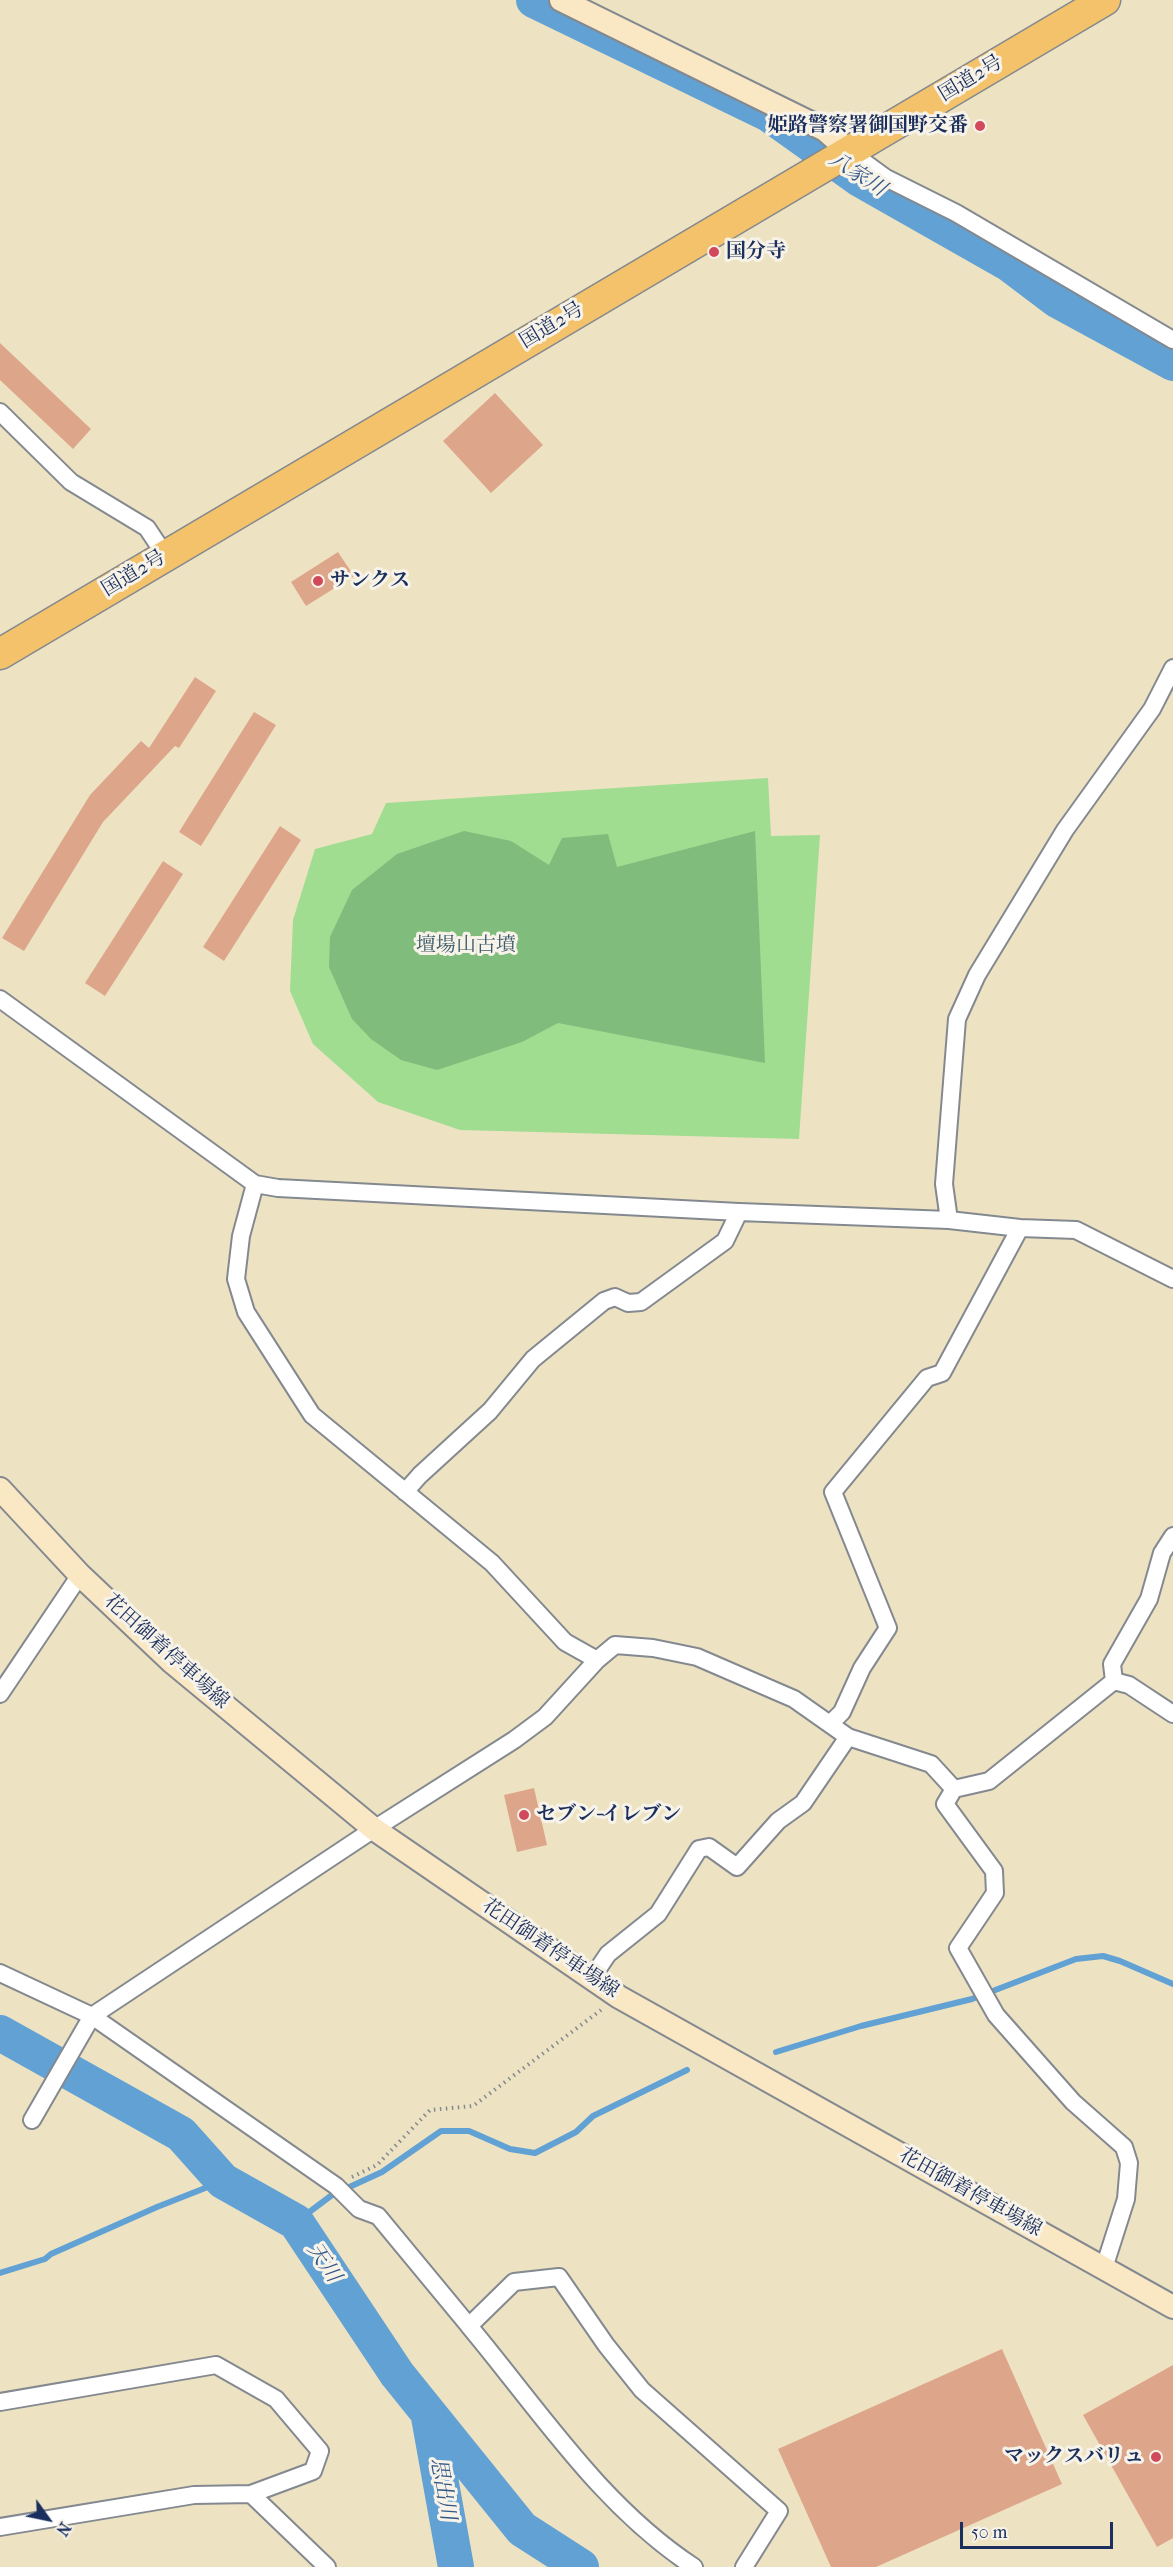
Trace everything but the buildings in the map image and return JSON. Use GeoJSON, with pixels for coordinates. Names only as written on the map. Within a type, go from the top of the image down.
{"type":"FeatureCollection","features":[{"type":"Feature","properties":{"kind":"highway","name":"国道2号"},"geometry":{"type":"LineString","coordinates":[[0,654],[1105,0]]}},
{"type":"Feature","properties":{"kind":"main road"},"geometry":{"type":"LineString","coordinates":[[561,0],[825,130],[849,151]]}},
{"type":"Feature","properties":{"kind":"main road","name":"花田御着停車場線"},"geometry":{"type":"LineString","coordinates":[[0,1489],[80,1575],[172,1662],[374,1829],[619,1997],[1173,2307]]}},
{"type":"Feature","properties":{"kind":"street"},"geometry":{"type":"LineString","coordinates":[[849,151],[886,178],[956,213],[1173,340]]}},
{"type":"Feature","properties":{"kind":"street"},"geometry":{"type":"LineString","coordinates":[[0,412],[71,482],[147,528],[165,555]]}},
{"type":"Feature","properties":{"kind":"street"},"geometry":{"type":"LineString","coordinates":[[949,1220],[944,1184],[957,1018],[977,975],[1065,830],[1152,709],[1173,668]]}},
{"type":"Feature","properties":{"kind":"street"},"geometry":{"type":"LineString","coordinates":[[0,999],[162,1119],[255,1184],[278,1188],[349,1192],[949,1220],[1020,1228],[1076,1230],[1173,1279]]}},
{"type":"Feature","properties":{"kind":"street"},"geometry":{"type":"LineString","coordinates":[[255,1184],[241,1236],[236,1279],[246,1312],[312,1416],[492,1563],[565,1642],[597,1660]]}},
{"type":"Feature","properties":{"kind":"street"},"geometry":{"type":"LineString","coordinates":[[405,1492],[420,1475],[490,1411],[534,1359],[604,1301],[615,1296],[628,1303],[641,1302],[650,1296],[725,1241],[739,1212]]}},
{"type":"Feature","properties":{"kind":"street"},"geometry":{"type":"LineString","coordinates":[[830,1724],[842,1712],[862,1668],[888,1629],[833,1492],[927,1378],[942,1373],[1020,1228]]}},
{"type":"Feature","properties":{"kind":"street"},"geometry":{"type":"LineString","coordinates":[[1114,1681],[1112,1664],[1149,1599],[1162,1553],[1173,1536]]}},
{"type":"Feature","properties":{"kind":"street"},"geometry":{"type":"LineString","coordinates":[[0,1694],[80,1575]]}},
{"type":"Feature","properties":{"kind":"street"},"geometry":{"type":"LineString","coordinates":[[32,2120],[92,2016],[374,1829],[514,1740],[544,1717],[597,1660],[615,1645],[653,1648],[697,1658],[794,1699],[848,1737],[931,1764],[954,1789]]}},
{"type":"Feature","properties":{"kind":"street"},"geometry":{"type":"LineString","coordinates":[[1114,1681],[1129,1685],[1173,1714]]}},
{"type":"Feature","properties":{"kind":"street"},"geometry":{"type":"LineString","coordinates":[[1104,2268],[1126,2199],[1129,2163],[1124,2147],[1073,2102],[996,2015],[958,1948],[995,1893],[994,1871],[945,1804],[954,1789],[989,1781],[1114,1681]]}},
{"type":"Feature","properties":{"kind":"street"},"geometry":{"type":"LineString","coordinates":[[591,1978],[608,1954],[658,1914],[699,1849],[709,1847],[736,1867],[778,1821],[803,1803],[848,1737]]}},
{"type":"Feature","properties":{"kind":"street"},"geometry":{"type":"LineString","coordinates":[[0,1973],[92,2016],[336,2186],[359,2209],[378,2216],[469,2326],[561,2443],[624,2512],[694,2567]]}},
{"type":"Feature","properties":{"kind":"street"},"geometry":{"type":"LineString","coordinates":[[469,2326],[514,2282],[559,2277],[606,2345],[642,2390],[779,2511],[744,2567]]}},
{"type":"Feature","properties":{"kind":"street"},"geometry":{"type":"LineString","coordinates":[[0,2402],[216,2365],[276,2399],[320,2451],[313,2471],[250,2494],[194,2495],[0,2527]]}},
{"type":"Feature","properties":{"kind":"street"},"geometry":{"type":"LineString","coordinates":[[250,2494],[327,2567]]}},
{"type":"Feature","properties":{"kind":"path"},"geometry":{"type":"LineString","coordinates":[[336,2186],[377,2165],[430,2110],[473,2106],[619,1997]]}},
{"type":"Feature","properties":{"kind":"green space"},"geometry":{"type":"Polygon","coordinates":[[[768,778],[771,836],[820,835],[799,1139],[460,1130],[378,1102],[313,1044],[290,991],[293,920],[315,849],[372,834],[386,803],[768,778]]]}},
{"type":"Feature","properties":{"kind":"green space","name":"壇場山古墳"},"geometry":{"type":"Polygon","coordinates":[[[464,831],[511,841],[549,865],[562,838],[608,834],[617,867],[755,831],[765,1063],[558,1023],[522,1042],[437,1070],[401,1060],[371,1039],[352,1019],[329,967],[330,937],[352,890],[397,854],[464,831]]]}},
{"type":"Feature","properties":{"kind":"waterway","name":"八家川"},"geometry":{"type":"LineString","coordinates":[[534,0],[769,114],[860,179],[1008,263],[1057,300],[1173,363]]}},
{"type":"Feature","properties":{"kind":"waterway"},"geometry":{"type":"LineString","coordinates":[[776,2052],[861,2026],[972,1999],[1076,1959],[1103,1956],[1173,1984]]}},
{"type":"Feature","properties":{"kind":"waterway","name":"天川"},"geometry":{"type":"LineString","coordinates":[[0,2033],[181,2134],[223,2181],[296,2222],[397,2374],[522,2529],[581,2567]]}},
{"type":"Feature","properties":{"kind":"waterway"},"geometry":{"type":"LineString","coordinates":[[296,2222],[332,2195],[382,2172],[441,2131],[469,2131],[510,2149],[535,2153],[576,2132],[593,2116],[687,2070]]}},
{"type":"Feature","properties":{"kind":"waterway"},"geometry":{"type":"LineString","coordinates":[[0,2273],[45,2259],[51,2254],[157,2207],[223,2181]]}},
{"type":"Feature","properties":{"kind":"waterway","name":"思出川"},"geometry":{"type":"LineString","coordinates":[[429,2417],[456,2567]]}},
{"type":"Feature","properties":{"kind":"place","name":"姫路警察署御国野交番"},"geometry":{"type":"Point","coordinates":[980,126]}},
{"type":"Feature","properties":{"kind":"place","name":"国分寺"},"geometry":{"type":"Point","coordinates":[714,252]}},
{"type":"Feature","properties":{"kind":"place","name":"サンクス"},"geometry":{"type":"Point","coordinates":[318,581]}},
{"type":"Feature","properties":{"kind":"place","name":"セブン-イレブン"},"geometry":{"type":"Point","coordinates":[524,1815]}},
{"type":"Feature","properties":{"kind":"place","name":"マックスバリュ"},"geometry":{"type":"Point","coordinates":[1156,2457]}}]}
